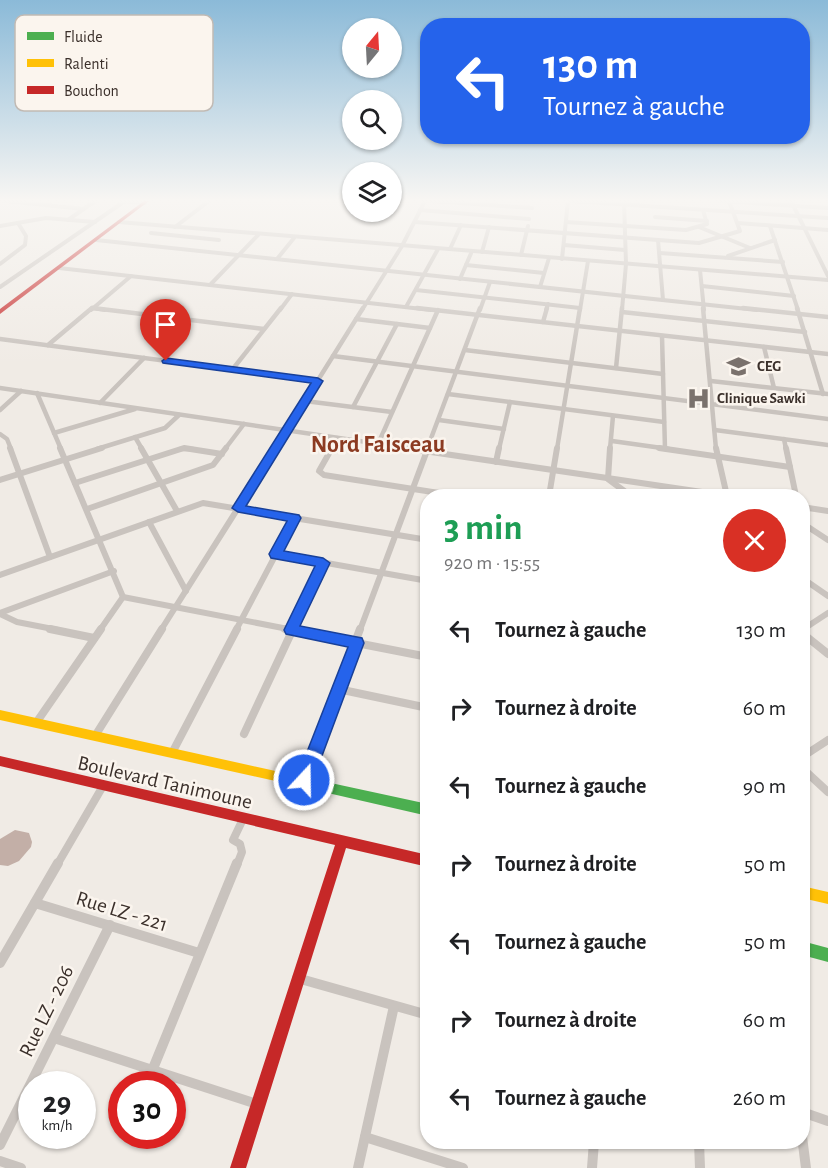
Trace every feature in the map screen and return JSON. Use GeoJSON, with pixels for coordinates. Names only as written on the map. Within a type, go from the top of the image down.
{"type":"FeatureCollection","features":[{"type":"Feature","properties":{"kind":"main road"},"geometry":{"type":"LineString","coordinates":[[0,306],[70,256]]}},
{"type":"Feature","properties":{"kind":"main road"},"geometry":{"type":"LineString","coordinates":[[0,312],[76,256]]}},
{"type":"Feature","properties":{"kind":"main road","name":"Boulevard Tanimoune"},"geometry":{"type":"LineString","coordinates":[[0,715],[420,808]]}},
{"type":"Feature","properties":{"kind":"main road","name":"Boulevard Tanimoune"},"geometry":{"type":"LineString","coordinates":[[0,762],[420,859]]}},
{"type":"Feature","properties":{"kind":"main road"},"geometry":{"type":"LineString","coordinates":[[238,1168],[342,841]]}},
{"type":"Feature","properties":{"kind":"main road"},"geometry":{"type":"LineString","coordinates":[[810,894],[828,898]]}},
{"type":"Feature","properties":{"kind":"main road"},"geometry":{"type":"LineString","coordinates":[[810,950],[828,955]]}},
{"type":"Feature","properties":{"kind":"street"},"geometry":{"type":"LineString","coordinates":[[2,285],[46,256]]}},
{"type":"Feature","properties":{"kind":"street"},"geometry":{"type":"LineString","coordinates":[[210,285],[238,256]]}},
{"type":"Feature","properties":{"kind":"street"},"geometry":{"type":"LineString","coordinates":[[243,256],[828,317]]}},
{"type":"Feature","properties":{"kind":"street"},"geometry":{"type":"LineString","coordinates":[[277,259],[280,256]]}},
{"type":"Feature","properties":{"kind":"street"},"geometry":{"type":"LineString","coordinates":[[95,736],[396,256]]}},
{"type":"Feature","properties":{"kind":"street"},"geometry":{"type":"LineString","coordinates":[[406,307],[434,256]]}},
{"type":"Feature","properties":{"kind":"street"},"geometry":{"type":"LineString","coordinates":[[460,279],[470,256]]}},
{"type":"Feature","properties":{"kind":"street"},"geometry":{"type":"LineString","coordinates":[[526,256],[789,277],[828,278],[818,256]]}},
{"type":"Feature","properties":{"kind":"street"},"geometry":{"type":"LineString","coordinates":[[616,368],[624,296],[625,256]]}},
{"type":"Feature","properties":{"kind":"street"},"geometry":{"type":"LineString","coordinates":[[660,256],[663,300]]}},
{"type":"Feature","properties":{"kind":"street"},"geometry":{"type":"LineString","coordinates":[[691,256],[783,262]]}},
{"type":"Feature","properties":{"kind":"street"},"geometry":{"type":"LineString","coordinates":[[722,258],[729,256]]}},
{"type":"Feature","properties":{"kind":"street"},"geometry":{"type":"LineString","coordinates":[[711,381],[826,394],[781,256]]}},
{"type":"Feature","properties":{"kind":"street"},"geometry":{"type":"LineString","coordinates":[[540,287],[549,258]]}},
{"type":"Feature","properties":{"kind":"street"},"geometry":{"type":"LineString","coordinates":[[550,489],[588,261]]}},
{"type":"Feature","properties":{"kind":"street"},"geometry":{"type":"LineString","coordinates":[[822,264],[828,264]]}},
{"type":"Feature","properties":{"kind":"street"},"geometry":{"type":"LineString","coordinates":[[466,265],[544,273]]}},
{"type":"Feature","properties":{"kind":"street"},"geometry":{"type":"LineString","coordinates":[[59,268],[828,354]]}},
{"type":"Feature","properties":{"kind":"street"},"geometry":{"type":"LineString","coordinates":[[700,270],[717,456],[726,489]]}},
{"type":"Feature","properties":{"kind":"street"},"geometry":{"type":"LineString","coordinates":[[48,345],[131,276]]}},
{"type":"Feature","properties":{"kind":"street"},"geometry":{"type":"LineString","coordinates":[[303,782],[357,643],[490,282]]}},
{"type":"Feature","properties":{"kind":"street"},"geometry":{"type":"LineString","coordinates":[[702,286],[794,296]]}},
{"type":"Feature","properties":{"kind":"street"},"geometry":{"type":"LineString","coordinates":[[416,290],[580,308]]}},
{"type":"Feature","properties":{"kind":"street"},"geometry":{"type":"LineString","coordinates":[[232,370],[292,294]]}},
{"type":"Feature","properties":{"kind":"street"},"geometry":{"type":"LineString","coordinates":[[543,322],[548,304]]}},
{"type":"Feature","properties":{"kind":"street"},"geometry":{"type":"LineString","coordinates":[[92,308],[264,329]]}},
{"type":"Feature","properties":{"kind":"street"},"geometry":{"type":"LineString","coordinates":[[378,444],[438,310]]}},
{"type":"Feature","properties":{"kind":"street"},"geometry":{"type":"LineString","coordinates":[[622,312],[805,332]]}},
{"type":"Feature","properties":{"kind":"street"},"geometry":{"type":"LineString","coordinates":[[356,319],[430,328]]}},
{"type":"Feature","properties":{"kind":"street"},"geometry":{"type":"LineString","coordinates":[[354,407],[397,324]]}},
{"type":"Feature","properties":{"kind":"street"},"geometry":{"type":"LineString","coordinates":[[662,336],[665,449]]}},
{"type":"Feature","properties":{"kind":"street"},"geometry":{"type":"LineString","coordinates":[[0,339],[318,381]]}},
{"type":"Feature","properties":{"kind":"street"},"geometry":{"type":"LineString","coordinates":[[764,347],[774,388]]}},
{"type":"Feature","properties":{"kind":"street"},"geometry":{"type":"LineString","coordinates":[[465,350],[663,374]]}},
{"type":"Feature","properties":{"kind":"street"},"geometry":{"type":"LineString","coordinates":[[333,356],[828,419]]}},
{"type":"Feature","properties":{"kind":"street"},"geometry":{"type":"LineString","coordinates":[[100,403],[144,358]]}},
{"type":"Feature","properties":{"kind":"street"},"geometry":{"type":"LineString","coordinates":[[0,388],[680,489]]}},
{"type":"Feature","properties":{"kind":"street"},"geometry":{"type":"LineString","coordinates":[[0,410],[21,391]]}},
{"type":"Feature","properties":{"kind":"street"},"geometry":{"type":"LineString","coordinates":[[37,393],[114,571],[123,597]]}},
{"type":"Feature","properties":{"kind":"street"},"geometry":{"type":"LineString","coordinates":[[448,394],[664,422]]}},
{"type":"Feature","properties":{"kind":"street"},"geometry":{"type":"LineString","coordinates":[[305,400],[392,412]]}},
{"type":"Feature","properties":{"kind":"street"},"geometry":{"type":"LineString","coordinates":[[496,462],[510,402]]}},
{"type":"Feature","properties":{"kind":"street"},"geometry":{"type":"LineString","coordinates":[[54,433],[137,408]]}},
{"type":"Feature","properties":{"kind":"street"},"geometry":{"type":"LineString","coordinates":[[0,480],[165,428],[179,415]]}},
{"type":"Feature","properties":{"kind":"street"},"geometry":{"type":"LineString","coordinates":[[608,478],[613,416]]}},
{"type":"Feature","properties":{"kind":"street"},"geometry":{"type":"LineString","coordinates":[[439,420],[504,429]]}},
{"type":"Feature","properties":{"kind":"street"},"geometry":{"type":"LineString","coordinates":[[87,509],[213,465],[244,424]]}},
{"type":"Feature","properties":{"kind":"street"},"geometry":{"type":"LineString","coordinates":[[715,430],[828,445]]}},
{"type":"Feature","properties":{"kind":"street"},"geometry":{"type":"LineString","coordinates":[[0,434],[7,438],[50,557]]}},
{"type":"Feature","properties":{"kind":"street"},"geometry":{"type":"LineString","coordinates":[[135,437],[177,511]]}},
{"type":"Feature","properties":{"kind":"street"},"geometry":{"type":"LineString","coordinates":[[337,438],[321,473],[420,491]]}},
{"type":"Feature","properties":{"kind":"street"},"geometry":{"type":"LineString","coordinates":[[784,439],[795,489]]}},
{"type":"Feature","properties":{"kind":"street"},"geometry":{"type":"LineString","coordinates":[[612,441],[790,466]]}},
{"type":"Feature","properties":{"kind":"street"},"geometry":{"type":"LineString","coordinates":[[75,483],[184,448],[222,454]]}},
{"type":"Feature","properties":{"kind":"street"},"geometry":{"type":"LineString","coordinates":[[608,478],[622,489]]}},
{"type":"Feature","properties":{"kind":"street"},"geometry":{"type":"LineString","coordinates":[[0,575],[203,503],[420,539]]}},
{"type":"Feature","properties":{"kind":"street"},"geometry":{"type":"LineString","coordinates":[[810,508],[828,511]]}},
{"type":"Feature","properties":{"kind":"street"},"geometry":{"type":"LineString","coordinates":[[172,753],[294,518]]}},
{"type":"Feature","properties":{"kind":"street"},"geometry":{"type":"LineString","coordinates":[[148,522],[186,591]]}},
{"type":"Feature","properties":{"kind":"street"},"geometry":{"type":"LineString","coordinates":[[810,528],[828,540]]}},
{"type":"Feature","properties":{"kind":"street"},"geometry":{"type":"LineString","coordinates":[[276,554],[420,580]]}},
{"type":"Feature","properties":{"kind":"street"},"geometry":{"type":"LineString","coordinates":[[244,734],[323,563]]}},
{"type":"Feature","properties":{"kind":"street"},"geometry":{"type":"LineString","coordinates":[[0,613],[114,571]]}},
{"type":"Feature","properties":{"kind":"street"},"geometry":{"type":"LineString","coordinates":[[810,584],[828,596]]}},
{"type":"Feature","properties":{"kind":"street"},"geometry":{"type":"LineString","coordinates":[[123,597],[420,655]]}},
{"type":"Feature","properties":{"kind":"street"},"geometry":{"type":"LineString","coordinates":[[36,723],[123,597]]}},
{"type":"Feature","properties":{"kind":"street"},"geometry":{"type":"LineString","coordinates":[[0,613],[17,622],[94,638]]}},
{"type":"Feature","properties":{"kind":"street"},"geometry":{"type":"LineString","coordinates":[[810,625],[828,613]]}},
{"type":"Feature","properties":{"kind":"street"},"geometry":{"type":"LineString","coordinates":[[810,638],[828,654]]}},
{"type":"Feature","properties":{"kind":"street"},"geometry":{"type":"LineString","coordinates":[[338,689],[420,706]]}},
{"type":"Feature","properties":{"kind":"street"},"geometry":{"type":"LineString","coordinates":[[810,752],[828,740]]}},
{"type":"Feature","properties":{"kind":"street"},"geometry":{"type":"LineString","coordinates":[[810,775],[828,792]]}},
{"type":"Feature","properties":{"kind":"street"},"geometry":{"type":"LineString","coordinates":[[0,963],[103,786]]}},
{"type":"Feature","properties":{"kind":"street"},"geometry":{"type":"LineString","coordinates":[[54,1038],[152,1071],[242,852],[240,844],[232,840],[243,819]]}},
{"type":"Feature","properties":{"kind":"street","name":"Rue LZ - 221"},"geometry":{"type":"LineString","coordinates":[[35,903],[199,953]]}},
{"type":"Feature","properties":{"kind":"street","name":"Rue LZ - 206"},"geometry":{"type":"LineString","coordinates":[[0,1145],[110,925]]}},
{"type":"Feature","properties":{"kind":"street"},"geometry":{"type":"LineString","coordinates":[[297,977],[420,1013]]}},
{"type":"Feature","properties":{"kind":"street"},"geometry":{"type":"LineString","coordinates":[[358,1168],[394,1006]]}},
{"type":"Feature","properties":{"kind":"street"},"geometry":{"type":"LineString","coordinates":[[186,1082],[257,1104]]}},
{"type":"Feature","properties":{"kind":"street"},"geometry":{"type":"LineString","coordinates":[[810,1115],[828,1121]]}},
{"type":"Feature","properties":{"kind":"street"},"geometry":{"type":"LineString","coordinates":[[365,1137],[463,1168]]}},
{"type":"Feature","properties":{"kind":"street"},"geometry":{"type":"LineString","coordinates":[[592,1168],[593,1149]]}},
{"type":"Feature","properties":{"kind":"street"},"geometry":{"type":"LineString","coordinates":[[699,1149],[700,1168]]}},
{"type":"Feature","properties":{"kind":"street"},"geometry":{"type":"LineString","coordinates":[[804,1149],[806,1168]]}},
{"type":"Feature","properties":{"kind":"street"},"geometry":{"type":"LineString","coordinates":[[0,1161],[21,1168]]}},
{"type":"Feature","properties":{"kind":"building"},"geometry":{"type":"Polygon","coordinates":[[[15,830],[29,833],[31,847],[19,861],[8,866],[0,865],[0,839],[15,830]]]}},
{"type":"Feature","properties":{"kind":"traffic: fast"},"geometry":{"type":"LineString","coordinates":[[280,777],[420,808]]}},
{"type":"Feature","properties":{"kind":"traffic: fast"},"geometry":{"type":"LineString","coordinates":[[810,950],[828,955]]}},
{"type":"Feature","properties":{"kind":"traffic: slow"},"geometry":{"type":"LineString","coordinates":[[0,715],[280,777]]}},
{"type":"Feature","properties":{"kind":"traffic: slow"},"geometry":{"type":"LineString","coordinates":[[810,894],[828,898]]}},
{"type":"Feature","properties":{"kind":"traffic: jam"},"geometry":{"type":"LineString","coordinates":[[0,312],[75,256]]}},
{"type":"Feature","properties":{"kind":"traffic: jam"},"geometry":{"type":"LineString","coordinates":[[0,761],[420,859]]}},
{"type":"Feature","properties":{"kind":"traffic: jam"},"geometry":{"type":"LineString","coordinates":[[238,1168],[342,841]]}},
{"type":"Feature","properties":{"kind":"place","name":"CEG"},"geometry":{"type":"Point","coordinates":[739,366]}},
{"type":"Feature","properties":{"kind":"place","name":"Clinique Sawki"},"geometry":{"type":"Point","coordinates":[699,398]}},
{"type":"Feature","properties":{"kind":"district","name":"Nord Faisceau"},"geometry":{"type":"Point","coordinates":[378,444]}},
{"type":"Feature","properties":{"kind":"route"},"geometry":{"type":"LineString","coordinates":[[166,361],[318,381],[238,508],[294,518],[276,554],[323,563],[291,630],[357,643],[304,780]]}}]}
